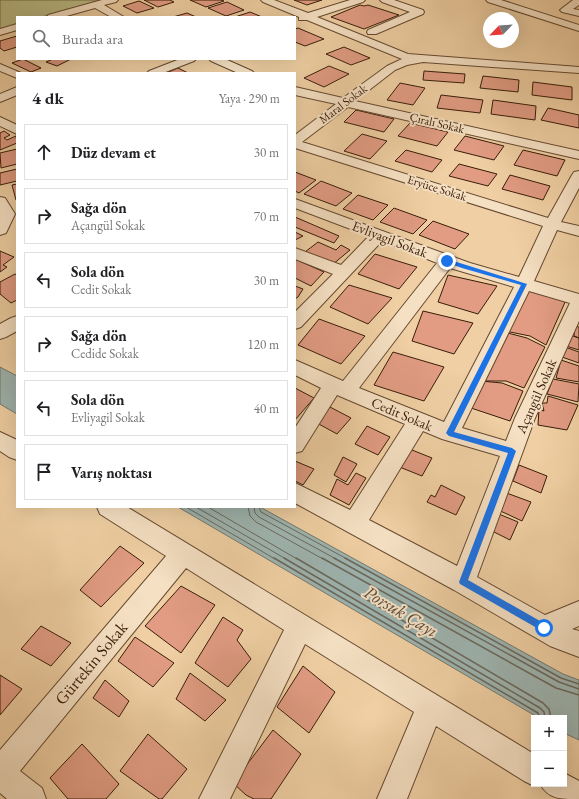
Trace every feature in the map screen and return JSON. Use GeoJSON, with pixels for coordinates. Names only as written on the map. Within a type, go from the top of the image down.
{"type":"FeatureCollection","features":[{"type":"Feature","properties":{"kind":"street"},"geometry":{"type":"LineString","coordinates":[[56,16],[112,0]]}},
{"type":"Feature","properties":{"kind":"street"},"geometry":{"type":"LineString","coordinates":[[266,0],[406,57],[421,60],[579,70]]}},
{"type":"Feature","properties":{"kind":"street"},"geometry":{"type":"LineString","coordinates":[[296,21],[360,0]]}},
{"type":"Feature","properties":{"kind":"street"},"geometry":{"type":"LineString","coordinates":[[372,32],[419,12],[385,0]]}},
{"type":"Feature","properties":{"kind":"street"},"geometry":{"type":"LineString","coordinates":[[553,20],[564,10],[579,0]]}},
{"type":"Feature","properties":{"kind":"street"},"geometry":{"type":"LineString","coordinates":[[498,1],[579,28]]}},
{"type":"Feature","properties":{"kind":"street"},"geometry":{"type":"LineString","coordinates":[[96,5],[116,16]]}},
{"type":"Feature","properties":{"kind":"street"},"geometry":{"type":"LineString","coordinates":[[564,10],[579,13]]}},
{"type":"Feature","properties":{"kind":"street"},"geometry":{"type":"LineString","coordinates":[[0,32],[16,27]]}},
{"type":"Feature","properties":{"kind":"street"},"geometry":{"type":"LineString","coordinates":[[386,48],[393,58],[391,68]]}},
{"type":"Feature","properties":{"kind":"street"},"geometry":{"type":"LineString","coordinates":[[157,72],[187,60]]}},
{"type":"Feature","properties":{"kind":"street"},"geometry":{"type":"LineString","coordinates":[[216,60],[246,72]]}},
{"type":"Feature","properties":{"kind":"street","name":"Maral Sokak"},"geometry":{"type":"LineString","coordinates":[[296,141],[391,68],[404,62],[421,60]]}},
{"type":"Feature","properties":{"kind":"street"},"geometry":{"type":"LineString","coordinates":[[0,67],[16,75]]}},
{"type":"Feature","properties":{"kind":"street","name":"Çıralı Sokak"},"geometry":{"type":"LineString","coordinates":[[296,91],[579,155]]}},
{"type":"Feature","properties":{"kind":"street"},"geometry":{"type":"LineString","coordinates":[[0,98],[16,92]]}},
{"type":"Feature","properties":{"kind":"street"},"geometry":{"type":"LineString","coordinates":[[0,121],[16,129]]}},
{"type":"Feature","properties":{"kind":"street","name":"Eryüce Sokak"},"geometry":{"type":"LineString","coordinates":[[296,142],[552,224],[579,231]]}},
{"type":"Feature","properties":{"kind":"street"},"geometry":{"type":"LineString","coordinates":[[449,433],[524,284],[552,224],[579,175]]}},
{"type":"Feature","properties":{"kind":"street"},"geometry":{"type":"LineString","coordinates":[[0,201],[7,214],[0,230]]}},
{"type":"Feature","properties":{"kind":"street","name":"Evliyagil Sokak"},"geometry":{"type":"LineString","coordinates":[[296,203],[464,267],[579,301]]}},
{"type":"Feature","properties":{"kind":"street"},"geometry":{"type":"LineString","coordinates":[[0,239],[16,234]]}},
{"type":"Feature","properties":{"kind":"street"},"geometry":{"type":"LineString","coordinates":[[297,318],[379,235]]}},
{"type":"Feature","properties":{"kind":"street"},"geometry":{"type":"LineString","coordinates":[[296,253],[344,272]]}},
{"type":"Feature","properties":{"kind":"street"},"geometry":{"type":"LineString","coordinates":[[296,444],[340,388],[447,261]]}},
{"type":"Feature","properties":{"kind":"street","name":"Açangül Sokak"},"geometry":{"type":"LineString","coordinates":[[463,582],[525,418],[579,301]]}},
{"type":"Feature","properties":{"kind":"street"},"geometry":{"type":"LineString","coordinates":[[16,323],[0,334],[16,342]]}},
{"type":"Feature","properties":{"kind":"street","name":"Cedit Sokak"},"geometry":{"type":"LineString","coordinates":[[296,367],[340,388],[449,433],[512,451]]}},
{"type":"Feature","properties":{"kind":"street"},"geometry":{"type":"LineString","coordinates":[[355,523],[418,421]]}},
{"type":"Feature","properties":{"kind":"street"},"geometry":{"type":"LineString","coordinates":[[0,440],[16,450]]}},
{"type":"Feature","properties":{"kind":"street"},"geometry":{"type":"LineString","coordinates":[[296,493],[463,582],[559,637],[579,644]]}},
{"type":"Feature","properties":{"kind":"street"},"geometry":{"type":"LineString","coordinates":[[110,508],[531,769]]}},
{"type":"Feature","properties":{"kind":"street","name":"Gürtekin Sokak"},"geometry":{"type":"LineString","coordinates":[[0,773],[183,554]]}},
{"type":"Feature","properties":{"kind":"street"},"geometry":{"type":"LineString","coordinates":[[544,628],[579,613]]}},
{"type":"Feature","properties":{"kind":"street"},"geometry":{"type":"LineString","coordinates":[[214,799],[300,627]]}},
{"type":"Feature","properties":{"kind":"street"},"geometry":{"type":"LineString","coordinates":[[392,799],[430,707]]}},
{"type":"Feature","properties":{"kind":"street"},"geometry":{"type":"LineString","coordinates":[[0,773],[31,799]]}},
{"type":"Feature","properties":{"kind":"street"},"geometry":{"type":"LineString","coordinates":[[560,787],[579,798]]}},
{"type":"Feature","properties":{"kind":"green space"},"geometry":{"type":"Polygon","coordinates":[[[0,0],[102,0],[46,16],[16,16],[16,24],[0,29],[0,0]]]}},
{"type":"Feature","properties":{"kind":"water"},"geometry":{"type":"Polygon","coordinates":[[[0,367],[16,375],[16,413],[0,404],[0,367]]]}},
{"type":"Feature","properties":{"kind":"water","name":"Porsuk Çayı"},"geometry":{"type":"Polygon","coordinates":[[[180,508],[262,508],[563,674],[579,680],[579,740],[567,734],[567,715],[534,715],[180,508]]]}},
{"type":"Feature","properties":{"kind":"building"},"geometry":{"type":"Polygon","coordinates":[[[144,0],[170,0],[174,2],[158,7],[144,0]]]}},
{"type":"Feature","properties":{"kind":"building"},"geometry":{"type":"Polygon","coordinates":[[[190,0],[221,0],[224,1],[206,7],[190,0]]]}},
{"type":"Feature","properties":{"kind":"building"},"geometry":{"type":"Polygon","coordinates":[[[294,0],[322,0],[307,5],[294,0]]]}},
{"type":"Feature","properties":{"kind":"building"},"geometry":{"type":"Polygon","coordinates":[[[139,1],[154,8],[137,13],[123,6],[139,1]]]}},
{"type":"Feature","properties":{"kind":"building"},"geometry":{"type":"Polygon","coordinates":[[[227,2],[244,10],[226,16],[208,8],[227,2]]]}},
{"type":"Feature","properties":{"kind":"building"},"geometry":{"type":"Polygon","coordinates":[[[360,5],[368,5],[399,15],[364,29],[331,17],[360,5]]]}},
{"type":"Feature","properties":{"kind":"building"},"geometry":{"type":"Polygon","coordinates":[[[250,12],[260,16],[238,16],[250,12]]]}},
{"type":"Feature","properties":{"kind":"building"},"geometry":{"type":"Polygon","coordinates":[[[187,13],[194,16],[176,16],[187,13]]]}},
{"type":"Feature","properties":{"kind":"building"},"geometry":{"type":"Polygon","coordinates":[[[298,28],[324,39],[305,46],[296,42],[296,29],[298,28]]]}},
{"type":"Feature","properties":{"kind":"building"},"geometry":{"type":"Polygon","coordinates":[[[16,36],[16,47],[4,51],[0,48],[0,41],[16,36]]]}},
{"type":"Feature","properties":{"kind":"building"},"geometry":{"type":"Polygon","coordinates":[[[344,47],[370,58],[351,65],[326,54],[344,47]]]}},
{"type":"Feature","properties":{"kind":"building"},"geometry":{"type":"Polygon","coordinates":[[[25,60],[41,68],[31,72],[12,63],[25,60]]]}},
{"type":"Feature","properties":{"kind":"building"},"geometry":{"type":"Polygon","coordinates":[[[51,60],[69,60],[57,66],[46,62],[51,60]]]}},
{"type":"Feature","properties":{"kind":"building"},"geometry":{"type":"Polygon","coordinates":[[[329,66],[349,74],[324,87],[304,78],[329,66]]]}},
{"type":"Feature","properties":{"kind":"building"},"geometry":{"type":"Polygon","coordinates":[[[178,68],[186,72],[168,72],[178,68]]]}},
{"type":"Feature","properties":{"kind":"building"},"geometry":{"type":"Polygon","coordinates":[[[424,71],[465,74],[464,83],[423,80],[424,71]]]}},
{"type":"Feature","properties":{"kind":"building"},"geometry":{"type":"Polygon","coordinates":[[[483,76],[519,80],[518,92],[480,88],[483,76]]]}},
{"type":"Feature","properties":{"kind":"building"},"geometry":{"type":"Polygon","coordinates":[[[533,82],[572,87],[572,100],[532,95],[533,82]]]}},
{"type":"Feature","properties":{"kind":"building"},"geometry":{"type":"Polygon","coordinates":[[[400,83],[425,88],[413,105],[387,100],[400,83]]]}},
{"type":"Feature","properties":{"kind":"building"},"geometry":{"type":"Polygon","coordinates":[[[441,95],[483,100],[480,113],[437,108],[441,95]]]}},
{"type":"Feature","properties":{"kind":"building"},"geometry":{"type":"Polygon","coordinates":[[[493,100],[536,106],[535,120],[491,114],[493,100]]]}},
{"type":"Feature","properties":{"kind":"building"},"geometry":{"type":"Polygon","coordinates":[[[548,108],[579,115],[579,128],[541,120],[548,108]]]}},
{"type":"Feature","properties":{"kind":"building"},"geometry":{"type":"Polygon","coordinates":[[[356,110],[394,119],[384,132],[344,122],[356,110]]]}},
{"type":"Feature","properties":{"kind":"building"},"geometry":{"type":"Polygon","coordinates":[[[410,123],[448,132],[437,146],[398,136],[410,123]]]}},
{"type":"Feature","properties":{"kind":"building"},"geometry":{"type":"Polygon","coordinates":[[[4,131],[10,135],[4,138],[7,140],[16,136],[16,143],[0,150],[0,133],[4,131]]]}},
{"type":"Feature","properties":{"kind":"building"},"geometry":{"type":"Polygon","coordinates":[[[362,134],[387,141],[370,159],[344,151],[362,134]]]}},
{"type":"Feature","properties":{"kind":"building"},"geometry":{"type":"Polygon","coordinates":[[[465,136],[504,146],[494,160],[454,150],[465,136]]]}},
{"type":"Feature","properties":{"kind":"building"},"geometry":{"type":"Polygon","coordinates":[[[16,149],[16,164],[1,168],[0,153],[16,149]]]}},
{"type":"Feature","properties":{"kind":"building"},"geometry":{"type":"Polygon","coordinates":[[[406,150],[442,160],[432,172],[395,161],[406,150]]]}},
{"type":"Feature","properties":{"kind":"building"},"geometry":{"type":"Polygon","coordinates":[[[523,150],[565,160],[557,176],[514,165],[523,150]]]}},
{"type":"Feature","properties":{"kind":"building"},"geometry":{"type":"Polygon","coordinates":[[[459,164],[497,174],[488,186],[449,176],[459,164]]]}},
{"type":"Feature","properties":{"kind":"building"},"geometry":{"type":"Polygon","coordinates":[[[16,169],[16,181],[0,185],[0,173],[16,169]]]}},
{"type":"Feature","properties":{"kind":"building"},"geometry":{"type":"Polygon","coordinates":[[[296,172],[316,180],[299,193],[296,192],[296,172]]]}},
{"type":"Feature","properties":{"kind":"building"},"geometry":{"type":"Polygon","coordinates":[[[510,175],[550,186],[543,200],[502,189],[510,175]]]}},
{"type":"Feature","properties":{"kind":"building"},"geometry":{"type":"Polygon","coordinates":[[[321,181],[352,193],[336,206],[304,194],[321,181]]]}},
{"type":"Feature","properties":{"kind":"building"},"geometry":{"type":"Polygon","coordinates":[[[16,184],[16,200],[12,185],[16,184]]]}},
{"type":"Feature","properties":{"kind":"building"},"geometry":{"type":"Polygon","coordinates":[[[358,195],[388,205],[373,220],[343,209],[358,195]]]}},
{"type":"Feature","properties":{"kind":"building"},"geometry":{"type":"Polygon","coordinates":[[[394,208],[427,220],[413,234],[380,222],[394,208]]]}},
{"type":"Feature","properties":{"kind":"building"},"geometry":{"type":"Polygon","coordinates":[[[296,217],[339,236],[334,243],[296,227],[296,217]]]}},
{"type":"Feature","properties":{"kind":"building"},"geometry":{"type":"Polygon","coordinates":[[[433,221],[469,234],[455,249],[419,235],[433,221]]]}},
{"type":"Feature","properties":{"kind":"building"},"geometry":{"type":"Polygon","coordinates":[[[296,232],[303,236],[296,240],[296,232]]]}},
{"type":"Feature","properties":{"kind":"building"},"geometry":{"type":"Polygon","coordinates":[[[318,242],[336,250],[341,245],[350,250],[332,265],[305,252],[318,242]]]}},
{"type":"Feature","properties":{"kind":"building"},"geometry":{"type":"Polygon","coordinates":[[[0,251],[14,257],[3,265],[7,267],[0,272],[0,251]]]}},
{"type":"Feature","properties":{"kind":"building"},"geometry":{"type":"Polygon","coordinates":[[[375,254],[417,267],[399,289],[358,274],[375,254]]]}},
{"type":"Feature","properties":{"kind":"building"},"geometry":{"type":"Polygon","coordinates":[[[296,259],[324,272],[311,286],[296,278],[296,259]]]}},
{"type":"Feature","properties":{"kind":"building"},"geometry":{"type":"Polygon","coordinates":[[[16,274],[16,300],[11,303],[0,294],[0,282],[16,274]]]}},
{"type":"Feature","properties":{"kind":"building"},"geometry":{"type":"Polygon","coordinates":[[[448,275],[497,286],[478,314],[438,302],[448,275]]]}},
{"type":"Feature","properties":{"kind":"building"},"geometry":{"type":"Polygon","coordinates":[[[349,285],[392,298],[368,324],[330,307],[349,285]]]}},
{"type":"Feature","properties":{"kind":"building"},"geometry":{"type":"Polygon","coordinates":[[[296,286],[303,289],[296,298],[296,286]]]}},
{"type":"Feature","properties":{"kind":"building"},"geometry":{"type":"Polygon","coordinates":[[[529,290],[566,300],[546,345],[530,336],[505,331],[529,290]]]}},
{"type":"Feature","properties":{"kind":"building"},"geometry":{"type":"Polygon","coordinates":[[[423,311],[473,323],[454,354],[412,341],[423,311]]]}},
{"type":"Feature","properties":{"kind":"building"},"geometry":{"type":"Polygon","coordinates":[[[319,319],[365,336],[341,364],[298,345],[319,319]]]}},
{"type":"Feature","properties":{"kind":"building"},"geometry":{"type":"Polygon","coordinates":[[[575,326],[579,327],[579,338],[574,336],[575,326]]]}},
{"type":"Feature","properties":{"kind":"building"},"geometry":{"type":"Polygon","coordinates":[[[504,332],[527,338],[545,347],[524,388],[506,381],[481,381],[504,332]]]}},
{"type":"Feature","properties":{"kind":"building"},"geometry":{"type":"Polygon","coordinates":[[[570,335],[579,338],[579,350],[566,346],[570,335]]]}},
{"type":"Feature","properties":{"kind":"building"},"geometry":{"type":"Polygon","coordinates":[[[565,347],[579,352],[579,363],[562,357],[565,347]]]}},
{"type":"Feature","properties":{"kind":"building"},"geometry":{"type":"Polygon","coordinates":[[[393,352],[444,367],[424,401],[374,385],[393,352]]]}},
{"type":"Feature","properties":{"kind":"building"},"geometry":{"type":"Polygon","coordinates":[[[561,360],[579,366],[579,382],[556,378],[561,360]]]}},
{"type":"Feature","properties":{"kind":"building"},"geometry":{"type":"Polygon","coordinates":[[[553,379],[579,384],[578,402],[547,394],[553,379]]]}},
{"type":"Feature","properties":{"kind":"building"},"geometry":{"type":"Polygon","coordinates":[[[481,381],[502,383],[523,391],[510,421],[468,407],[481,381]]]}},
{"type":"Feature","properties":{"kind":"building"},"geometry":{"type":"Polygon","coordinates":[[[296,389],[314,398],[296,419],[296,389]]]}},
{"type":"Feature","properties":{"kind":"building"},"geometry":{"type":"Polygon","coordinates":[[[548,396],[578,405],[567,430],[538,425],[539,409],[544,411],[542,403],[547,403],[548,396]]]}},
{"type":"Feature","properties":{"kind":"building"},"geometry":{"type":"Polygon","coordinates":[[[330,407],[351,418],[337,434],[317,423],[330,407]]]}},
{"type":"Feature","properties":{"kind":"building"},"geometry":{"type":"Polygon","coordinates":[[[367,426],[390,437],[378,455],[355,444],[367,426]]]}},
{"type":"Feature","properties":{"kind":"building"},"geometry":{"type":"Polygon","coordinates":[[[407,448],[432,458],[422,476],[397,466],[407,448]]]}},
{"type":"Feature","properties":{"kind":"building"},"geometry":{"type":"Polygon","coordinates":[[[343,457],[357,464],[346,482],[334,475],[343,457]]]}},
{"type":"Feature","properties":{"kind":"building"},"geometry":{"type":"Polygon","coordinates":[[[296,461],[314,469],[303,485],[296,482],[296,461]]]}},
{"type":"Feature","properties":{"kind":"building"},"geometry":{"type":"Polygon","coordinates":[[[519,465],[547,476],[541,493],[513,481],[519,465]]]}},
{"type":"Feature","properties":{"kind":"building"},"geometry":{"type":"Polygon","coordinates":[[[356,473],[366,478],[349,505],[330,495],[337,479],[348,485],[356,473]]]}},
{"type":"Feature","properties":{"kind":"building"},"geometry":{"type":"Polygon","coordinates":[[[441,485],[465,497],[456,515],[427,502],[431,495],[435,497],[441,485]]]}},
{"type":"Feature","properties":{"kind":"building"},"geometry":{"type":"Polygon","coordinates":[[[501,491],[531,502],[522,521],[494,508],[501,491]]]}},
{"type":"Feature","properties":{"kind":"building"},"geometry":{"type":"Polygon","coordinates":[[[494,512],[518,522],[510,540],[488,529],[494,512]]]}},
{"type":"Feature","properties":{"kind":"building"},"geometry":{"type":"Polygon","coordinates":[[[120,546],[144,563],[101,607],[80,590],[120,546]]]}},
{"type":"Feature","properties":{"kind":"building"},"geometry":{"type":"Polygon","coordinates":[[[181,586],[215,605],[181,653],[145,626],[181,586]]]}},
{"type":"Feature","properties":{"kind":"building"},"geometry":{"type":"Polygon","coordinates":[[[223,617],[243,630],[237,640],[251,659],[228,687],[195,663],[223,617]]]}},
{"type":"Feature","properties":{"kind":"building"},"geometry":{"type":"Polygon","coordinates":[[[41,626],[71,643],[51,666],[21,649],[41,626]]]}},
{"type":"Feature","properties":{"kind":"building"},"geometry":{"type":"Polygon","coordinates":[[[135,637],[174,663],[153,687],[118,661],[135,637]]]}},
{"type":"Feature","properties":{"kind":"building"},"geometry":{"type":"Polygon","coordinates":[[[303,666],[335,692],[309,733],[277,707],[303,666]]]}},
{"type":"Feature","properties":{"kind":"building"},"geometry":{"type":"Polygon","coordinates":[[[190,673],[226,700],[205,721],[176,699],[190,673]]]}},
{"type":"Feature","properties":{"kind":"building"},"geometry":{"type":"Polygon","coordinates":[[[0,675],[22,689],[0,715],[0,675]]]}},
{"type":"Feature","properties":{"kind":"building"},"geometry":{"type":"Polygon","coordinates":[[[105,680],[129,701],[119,717],[93,698],[105,680]]]}},
{"type":"Feature","properties":{"kind":"building"},"geometry":{"type":"Polygon","coordinates":[[[273,730],[301,754],[271,799],[254,799],[246,795],[233,783],[273,730]]]}},
{"type":"Feature","properties":{"kind":"building"},"geometry":{"type":"Polygon","coordinates":[[[148,734],[187,769],[162,799],[159,799],[120,771],[148,734]]]}},
{"type":"Feature","properties":{"kind":"building"},"geometry":{"type":"Polygon","coordinates":[[[82,744],[119,784],[106,799],[68,799],[50,778],[82,744]]]}},
{"type":"Feature","properties":{"kind":"route"},"geometry":{"type":"LineString","coordinates":[[447,261],[524,284],[449,433],[512,451],[463,582],[544,628]]}}]}
